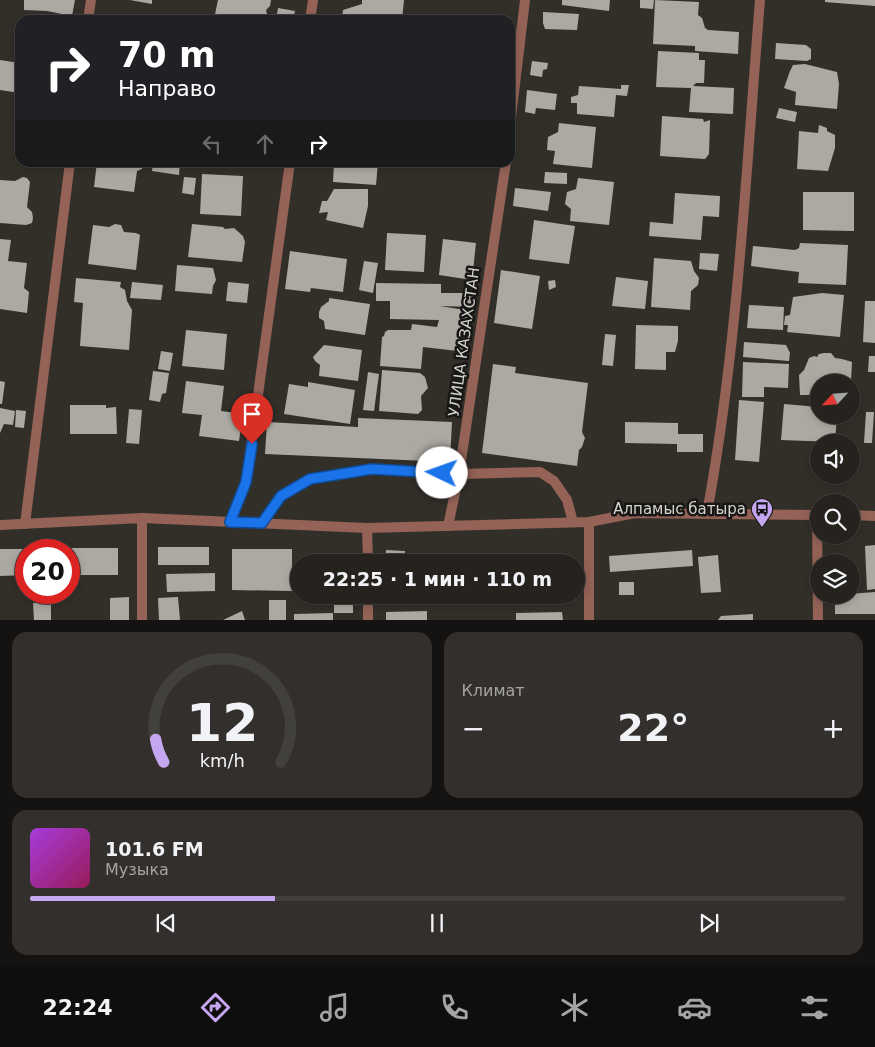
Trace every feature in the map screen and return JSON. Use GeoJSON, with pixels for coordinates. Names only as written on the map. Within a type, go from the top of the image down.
{"type":"FeatureCollection","features":[{"type":"Feature","properties":{"kind":"street"},"geometry":{"type":"LineString","coordinates":[[89,15],[91,0]]}},
{"type":"Feature","properties":{"kind":"street"},"geometry":{"type":"LineString","coordinates":[[311,15],[313,0]]}},
{"type":"Feature","properties":{"kind":"street"},"geometry":{"type":"LineString","coordinates":[[515,84],[525,0]]}},
{"type":"Feature","properties":{"kind":"street"},"geometry":{"type":"LineString","coordinates":[[707,513],[731,355],[760,0]]}},
{"type":"Feature","properties":{"kind":"street"},"geometry":{"type":"LineString","coordinates":[[24,524],[69,167]]}},
{"type":"Feature","properties":{"kind":"street"},"geometry":{"type":"LineString","coordinates":[[230,522],[246,482],[289,167]]}},
{"type":"Feature","properties":{"kind":"street","name":"УЛИЦА КАЗАХСТАН"},"geometry":{"type":"LineString","coordinates":[[448,526],[459,474],[505,167]]}},
{"type":"Feature","properties":{"kind":"street"},"geometry":{"type":"LineString","coordinates":[[262,523],[281,496],[310,479],[372,469],[459,474],[540,472],[554,481],[567,500],[573,522]]}},
{"type":"Feature","properties":{"kind":"street"},"geometry":{"type":"LineString","coordinates":[[0,525],[142,518],[368,528],[589,522],[635,513],[810,514]]}},
{"type":"Feature","properties":{"kind":"street"},"geometry":{"type":"LineString","coordinates":[[860,515],[875,516]]}},
{"type":"Feature","properties":{"kind":"street"},"geometry":{"type":"LineString","coordinates":[[142,518],[142,620]]}},
{"type":"Feature","properties":{"kind":"street"},"geometry":{"type":"LineString","coordinates":[[589,522],[589,620]]}},
{"type":"Feature","properties":{"kind":"street"},"geometry":{"type":"LineString","coordinates":[[368,528],[368,554]]}},
{"type":"Feature","properties":{"kind":"street"},"geometry":{"type":"LineString","coordinates":[[818,544],[818,620]]}},
{"type":"Feature","properties":{"kind":"street"},"geometry":{"type":"LineString","coordinates":[[368,604],[368,620]]}},
{"type":"Feature","properties":{"kind":"building"},"geometry":{"type":"Polygon","coordinates":[[[24,0],[75,0],[72,15],[24,10],[24,0]]]}},
{"type":"Feature","properties":{"kind":"building"},"geometry":{"type":"Polygon","coordinates":[[[130,0],[152,0],[152,4],[130,0]]]}},
{"type":"Feature","properties":{"kind":"building"},"geometry":{"type":"Polygon","coordinates":[[[218,0],[271,0],[270,6],[266,10],[266,15],[215,15],[218,0]]]}},
{"type":"Feature","properties":{"kind":"building"},"geometry":{"type":"Polygon","coordinates":[[[362,0],[404,0],[402,15],[342,15],[343,10],[362,4],[362,0]]]}},
{"type":"Feature","properties":{"kind":"building"},"geometry":{"type":"Polygon","coordinates":[[[562,0],[610,0],[609,11],[562,5],[562,0]]]}},
{"type":"Feature","properties":{"kind":"building"},"geometry":{"type":"Polygon","coordinates":[[[640,0],[654,0],[653,9],[640,8],[640,0]]]}},
{"type":"Feature","properties":{"kind":"building"},"geometry":{"type":"Polygon","coordinates":[[[655,0],[699,2],[698,15],[702,18],[705,28],[708,30],[739,32],[738,54],[695,51],[695,46],[653,44],[655,0]]]}},
{"type":"Feature","properties":{"kind":"building"},"geometry":{"type":"Polygon","coordinates":[[[825,0],[875,0],[875,6],[825,2],[825,0]]]}},
{"type":"Feature","properties":{"kind":"building"},"geometry":{"type":"Polygon","coordinates":[[[278,8],[295,11],[294,15],[277,15],[278,8]]]}},
{"type":"Feature","properties":{"kind":"building"},"geometry":{"type":"Polygon","coordinates":[[[543,12],[579,14],[577,30],[545,29],[543,12]]]}},
{"type":"Feature","properties":{"kind":"building"},"geometry":{"type":"Polygon","coordinates":[[[776,43],[806,45],[811,49],[811,59],[807,61],[775,59],[776,43]]]}},
{"type":"Feature","properties":{"kind":"building"},"geometry":{"type":"Polygon","coordinates":[[[658,51],[699,53],[699,60],[705,60],[704,83],[696,83],[693,86],[734,88],[733,114],[689,112],[691,88],[656,87],[658,51]]]}},
{"type":"Feature","properties":{"kind":"building"},"geometry":{"type":"Polygon","coordinates":[[[0,60],[15,62],[15,92],[0,90],[0,60]]]}},
{"type":"Feature","properties":{"kind":"building"},"geometry":{"type":"Polygon","coordinates":[[[532,61],[548,63],[547,69],[543,70],[542,77],[530,75],[532,61]]]}},
{"type":"Feature","properties":{"kind":"building"},"geometry":{"type":"Polygon","coordinates":[[[805,64],[837,72],[839,84],[837,109],[795,105],[796,92],[784,88],[793,65],[805,64]]]}},
{"type":"Feature","properties":{"kind":"building"},"geometry":{"type":"Polygon","coordinates":[[[621,85],[629,85],[627,96],[616,95],[614,117],[577,114],[577,103],[571,103],[571,97],[578,95],[579,86],[621,89],[621,85]]]}},
{"type":"Feature","properties":{"kind":"building"},"geometry":{"type":"Polygon","coordinates":[[[527,90],[557,94],[555,110],[536,108],[535,114],[525,112],[527,90]]]}},
{"type":"Feature","properties":{"kind":"building"},"geometry":{"type":"Polygon","coordinates":[[[779,108],[797,112],[795,122],[776,118],[779,108]]]}},
{"type":"Feature","properties":{"kind":"building"},"geometry":{"type":"Polygon","coordinates":[[[662,116],[703,119],[704,122],[710,120],[709,154],[705,159],[660,156],[662,116]]]}},
{"type":"Feature","properties":{"kind":"building"},"geometry":{"type":"Polygon","coordinates":[[[559,123],[596,127],[592,168],[553,164],[555,151],[547,150],[548,137],[558,132],[559,123]]]}},
{"type":"Feature","properties":{"kind":"building"},"geometry":{"type":"Polygon","coordinates":[[[819,125],[827,128],[827,131],[835,135],[835,148],[828,171],[797,169],[799,131],[818,133],[819,125]]]}},
{"type":"Feature","properties":{"kind":"building"},"geometry":{"type":"Polygon","coordinates":[[[96,167],[142,167],[137,171],[134,192],[94,187],[96,167]]]}},
{"type":"Feature","properties":{"kind":"building"},"geometry":{"type":"Polygon","coordinates":[[[152,167],[180,167],[179,175],[152,171],[152,167]]]}},
{"type":"Feature","properties":{"kind":"building"},"geometry":{"type":"Polygon","coordinates":[[[334,167],[378,167],[376,185],[333,182],[334,167]]]}},
{"type":"Feature","properties":{"kind":"building"},"geometry":{"type":"Polygon","coordinates":[[[545,172],[567,173],[567,184],[544,183],[545,172]]]}},
{"type":"Feature","properties":{"kind":"building"},"geometry":{"type":"Polygon","coordinates":[[[202,174],[243,176],[241,216],[200,214],[202,174]]]}},
{"type":"Feature","properties":{"kind":"building"},"geometry":{"type":"Polygon","coordinates":[[[23,177],[27,178],[30,182],[27,207],[32,212],[32,223],[26,225],[0,223],[0,180],[15,181],[23,177]]]}},
{"type":"Feature","properties":{"kind":"building"},"geometry":{"type":"Polygon","coordinates":[[[184,177],[196,178],[194,195],[182,193],[184,177]]]}},
{"type":"Feature","properties":{"kind":"building"},"geometry":{"type":"Polygon","coordinates":[[[578,178],[614,182],[609,225],[570,221],[571,209],[565,204],[567,192],[576,189],[578,178]]]}},
{"type":"Feature","properties":{"kind":"building"},"geometry":{"type":"Polygon","coordinates":[[[515,188],[551,192],[548,211],[513,206],[515,188]]]}},
{"type":"Feature","properties":{"kind":"building"},"geometry":{"type":"Polygon","coordinates":[[[334,189],[368,189],[368,206],[363,228],[326,220],[328,212],[319,213],[322,201],[327,201],[334,189]]]}},
{"type":"Feature","properties":{"kind":"building"},"geometry":{"type":"Polygon","coordinates":[[[803,192],[854,192],[854,231],[803,230],[803,192]]]}},
{"type":"Feature","properties":{"kind":"building"},"geometry":{"type":"Polygon","coordinates":[[[675,193],[720,196],[719,217],[703,216],[701,240],[649,236],[650,222],[673,224],[675,193]]]}},
{"type":"Feature","properties":{"kind":"building"},"geometry":{"type":"Polygon","coordinates":[[[534,220],[575,226],[569,264],[529,259],[534,220]]]}},
{"type":"Feature","properties":{"kind":"building"},"geometry":{"type":"Polygon","coordinates":[[[115,224],[121,225],[124,232],[140,235],[136,270],[88,264],[93,225],[109,227],[115,224]]]}},
{"type":"Feature","properties":{"kind":"building"},"geometry":{"type":"Polygon","coordinates":[[[192,224],[223,227],[225,229],[234,228],[243,236],[245,242],[242,262],[188,257],[192,224]]]}},
{"type":"Feature","properties":{"kind":"building"},"geometry":{"type":"Polygon","coordinates":[[[387,233],[426,235],[424,272],[385,270],[387,233]]]}},
{"type":"Feature","properties":{"kind":"building"},"geometry":{"type":"Polygon","coordinates":[[[0,239],[11,240],[8,261],[27,263],[24,288],[29,292],[27,313],[0,309],[0,239]]]}},
{"type":"Feature","properties":{"kind":"building"},"geometry":{"type":"Polygon","coordinates":[[[443,239],[476,243],[472,280],[439,275],[443,239]]]}},
{"type":"Feature","properties":{"kind":"building"},"geometry":{"type":"Polygon","coordinates":[[[800,243],[848,245],[846,285],[798,283],[799,272],[751,266],[753,246],[795,250],[799,248],[800,243]]]}},
{"type":"Feature","properties":{"kind":"building"},"geometry":{"type":"Polygon","coordinates":[[[290,251],[347,259],[343,292],[311,288],[310,292],[285,289],[290,251]]]}},
{"type":"Feature","properties":{"kind":"building"},"geometry":{"type":"Polygon","coordinates":[[[700,253],[719,254],[717,271],[699,269],[700,253]]]}},
{"type":"Feature","properties":{"kind":"building"},"geometry":{"type":"Polygon","coordinates":[[[654,258],[691,261],[694,271],[699,278],[698,285],[691,291],[690,310],[651,307],[654,258]]]}},
{"type":"Feature","properties":{"kind":"building"},"geometry":{"type":"Polygon","coordinates":[[[364,261],[378,263],[373,293],[359,290],[364,261]]]}},
{"type":"Feature","properties":{"kind":"building"},"geometry":{"type":"Polygon","coordinates":[[[177,265],[213,268],[216,280],[212,294],[175,291],[177,265]]]}},
{"type":"Feature","properties":{"kind":"building"},"geometry":{"type":"Polygon","coordinates":[[[501,270],[540,276],[532,329],[494,323],[501,270]]]}},
{"type":"Feature","properties":{"kind":"building"},"geometry":{"type":"Polygon","coordinates":[[[616,277],[648,281],[645,309],[612,306],[616,277]]]}},
{"type":"Feature","properties":{"kind":"building"},"geometry":{"type":"Polygon","coordinates":[[[76,278],[121,282],[120,287],[125,290],[127,301],[132,310],[129,350],[80,346],[83,303],[74,302],[76,278]]]}},
{"type":"Feature","properties":{"kind":"building"},"geometry":{"type":"Polygon","coordinates":[[[555,280],[556,287],[549,290],[548,281],[555,280]]]}},
{"type":"Feature","properties":{"kind":"building"},"geometry":{"type":"Polygon","coordinates":[[[132,282],[163,285],[161,300],[130,298],[132,282]]]}},
{"type":"Feature","properties":{"kind":"building"},"geometry":{"type":"Polygon","coordinates":[[[228,282],[249,284],[247,303],[226,301],[228,282]]]}},
{"type":"Feature","properties":{"kind":"building"},"geometry":{"type":"Polygon","coordinates":[[[376,283],[441,284],[441,293],[473,293],[473,307],[440,306],[471,311],[466,352],[423,347],[421,369],[380,366],[382,337],[385,332],[388,330],[411,330],[412,324],[437,327],[439,320],[390,319],[390,301],[376,301],[376,283]]]}},
{"type":"Feature","properties":{"kind":"building"},"geometry":{"type":"Polygon","coordinates":[[[822,293],[844,295],[840,337],[787,332],[788,325],[784,325],[785,316],[790,315],[793,297],[822,293]]]}},
{"type":"Feature","properties":{"kind":"building"},"geometry":{"type":"Polygon","coordinates":[[[329,298],[370,304],[365,335],[325,329],[324,321],[319,318],[319,312],[321,307],[329,301],[329,298]]]}},
{"type":"Feature","properties":{"kind":"building"},"geometry":{"type":"Polygon","coordinates":[[[865,301],[875,301],[875,343],[863,342],[865,301]]]}},
{"type":"Feature","properties":{"kind":"building"},"geometry":{"type":"Polygon","coordinates":[[[749,305],[784,307],[783,330],[747,328],[749,305]]]}},
{"type":"Feature","properties":{"kind":"building"},"geometry":{"type":"Polygon","coordinates":[[[636,325],[678,326],[678,341],[675,352],[666,352],[666,370],[635,369],[636,325]]]}},
{"type":"Feature","properties":{"kind":"building"},"geometry":{"type":"Polygon","coordinates":[[[186,330],[227,334],[224,370],[182,366],[186,330]]]}},
{"type":"Feature","properties":{"kind":"building"},"geometry":{"type":"Polygon","coordinates":[[[605,334],[616,335],[613,366],[602,365],[605,334]]]}},
{"type":"Feature","properties":{"kind":"building"},"geometry":{"type":"Polygon","coordinates":[[[744,342],[786,345],[790,353],[789,361],[743,357],[744,342]]]}},
{"type":"Feature","properties":{"kind":"building"},"geometry":{"type":"Polygon","coordinates":[[[324,345],[362,350],[358,381],[319,376],[320,365],[313,357],[324,345]]]}},
{"type":"Feature","properties":{"kind":"building"},"geometry":{"type":"Polygon","coordinates":[[[161,351],[173,353],[170,371],[158,369],[161,351]]]}},
{"type":"Feature","properties":{"kind":"building"},"geometry":{"type":"Polygon","coordinates":[[[831,353],[835,358],[852,362],[851,374],[810,374],[810,395],[800,395],[799,375],[804,370],[809,358],[817,357],[819,354],[831,353]]]}},
{"type":"Feature","properties":{"kind":"building"},"geometry":{"type":"Polygon","coordinates":[[[869,356],[875,356],[875,372],[868,372],[869,356]]]}},
{"type":"Feature","properties":{"kind":"building"},"geometry":{"type":"Polygon","coordinates":[[[743,362],[789,364],[788,388],[764,387],[764,397],[742,397],[743,362]]]}},
{"type":"Feature","properties":{"kind":"building"},"geometry":{"type":"Polygon","coordinates":[[[493,364],[516,367],[515,373],[588,383],[582,432],[585,438],[579,450],[577,466],[482,453],[493,364]]]}},
{"type":"Feature","properties":{"kind":"building"},"geometry":{"type":"Polygon","coordinates":[[[382,370],[420,373],[425,377],[428,388],[421,396],[422,410],[418,414],[379,411],[382,370]]]}},
{"type":"Feature","properties":{"kind":"building"},"geometry":{"type":"Polygon","coordinates":[[[153,371],[169,373],[166,393],[162,394],[160,402],[149,400],[153,371]]]}},
{"type":"Feature","properties":{"kind":"building"},"geometry":{"type":"Polygon","coordinates":[[[368,372],[379,374],[374,411],[363,410],[368,372]]]}},
{"type":"Feature","properties":{"kind":"building"},"geometry":{"type":"Polygon","coordinates":[[[0,381],[5,382],[2,404],[0,404],[0,381]]]}},
{"type":"Feature","properties":{"kind":"building"},"geometry":{"type":"Polygon","coordinates":[[[186,381],[224,386],[221,411],[243,414],[239,441],[199,436],[202,415],[182,413],[186,381]]]}},
{"type":"Feature","properties":{"kind":"building"},"geometry":{"type":"Polygon","coordinates":[[[308,382],[355,390],[350,424],[284,414],[289,384],[308,387],[308,382]]]}},
{"type":"Feature","properties":{"kind":"building"},"geometry":{"type":"Polygon","coordinates":[[[739,400],[764,402],[759,462],[735,460],[739,400]]]}},
{"type":"Feature","properties":{"kind":"building"},"geometry":{"type":"Polygon","coordinates":[[[784,404],[810,406],[810,424],[836,424],[836,434],[810,434],[810,441],[781,440],[784,404]]]}},
{"type":"Feature","properties":{"kind":"building"},"geometry":{"type":"Polygon","coordinates":[[[70,405],[106,405],[106,408],[116,407],[117,434],[70,434],[70,405]]]}},
{"type":"Feature","properties":{"kind":"building"},"geometry":{"type":"Polygon","coordinates":[[[0,408],[15,411],[13,425],[4,424],[0,433],[0,408]]]}},
{"type":"Feature","properties":{"kind":"building"},"geometry":{"type":"Polygon","coordinates":[[[129,409],[142,410],[139,444],[126,443],[129,409]]]}},
{"type":"Feature","properties":{"kind":"building"},"geometry":{"type":"Polygon","coordinates":[[[16,410],[26,411],[24,428],[15,427],[16,410]]]}},
{"type":"Feature","properties":{"kind":"building"},"geometry":{"type":"Polygon","coordinates":[[[866,412],[874,412],[872,443],[864,443],[866,412]]]}},
{"type":"Feature","properties":{"kind":"building"},"geometry":{"type":"Polygon","coordinates":[[[358,418],[452,422],[450,462],[265,454],[267,422],[358,427],[358,418]]]}},
{"type":"Feature","properties":{"kind":"building"},"geometry":{"type":"Polygon","coordinates":[[[625,422],[678,423],[678,434],[703,434],[703,452],[677,452],[677,444],[625,443],[625,422]]]}},
{"type":"Feature","properties":{"kind":"building"},"geometry":{"type":"Polygon","coordinates":[[[875,545],[875,589],[867,590],[865,546],[875,545]]]}},
{"type":"Feature","properties":{"kind":"building"},"geometry":{"type":"Polygon","coordinates":[[[158,547],[209,547],[209,565],[158,565],[158,547]]]}},
{"type":"Feature","properties":{"kind":"building"},"geometry":{"type":"Polygon","coordinates":[[[80,548],[118,548],[118,575],[80,575],[80,548]]]}},
{"type":"Feature","properties":{"kind":"building"},"geometry":{"type":"Polygon","coordinates":[[[0,549],[15,549],[15,575],[0,576],[0,549]]]}},
{"type":"Feature","properties":{"kind":"building"},"geometry":{"type":"Polygon","coordinates":[[[232,549],[292,549],[292,554],[290,554],[290,591],[232,590],[232,549]]]}},
{"type":"Feature","properties":{"kind":"building"},"geometry":{"type":"Polygon","coordinates":[[[386,550],[405,551],[405,554],[386,554],[386,550]]]}},
{"type":"Feature","properties":{"kind":"building"},"geometry":{"type":"Polygon","coordinates":[[[692,550],[693,566],[610,572],[609,556],[692,550]]]}},
{"type":"Feature","properties":{"kind":"building"},"geometry":{"type":"Polygon","coordinates":[[[718,555],[721,592],[701,593],[698,557],[718,555]]]}},
{"type":"Feature","properties":{"kind":"building"},"geometry":{"type":"Polygon","coordinates":[[[215,573],[215,591],[167,592],[166,574],[215,573]]]}},
{"type":"Feature","properties":{"kind":"building"},"geometry":{"type":"Polygon","coordinates":[[[619,582],[634,582],[634,595],[619,595],[619,582]]]}},
{"type":"Feature","properties":{"kind":"building"},"geometry":{"type":"Polygon","coordinates":[[[875,592],[875,614],[835,614],[835,604],[860,604],[860,593],[875,592]]]}},
{"type":"Feature","properties":{"kind":"building"},"geometry":{"type":"Polygon","coordinates":[[[129,597],[129,620],[110,620],[110,598],[129,597]]]}},
{"type":"Feature","properties":{"kind":"building"},"geometry":{"type":"Polygon","coordinates":[[[178,597],[180,620],[159,620],[158,598],[178,597]]]}},
{"type":"Feature","properties":{"kind":"building"},"geometry":{"type":"Polygon","coordinates":[[[269,600],[286,600],[286,620],[269,620],[269,600]]]}},
{"type":"Feature","properties":{"kind":"building"},"geometry":{"type":"Polygon","coordinates":[[[33,604],[51,604],[51,620],[34,620],[33,604]]]}},
{"type":"Feature","properties":{"kind":"building"},"geometry":{"type":"Polygon","coordinates":[[[334,604],[353,604],[353,613],[334,613],[334,604]]]}},
{"type":"Feature","properties":{"kind":"building"},"geometry":{"type":"Polygon","coordinates":[[[242,611],[245,620],[223,620],[242,611]]]}},
{"type":"Feature","properties":{"kind":"building"},"geometry":{"type":"Polygon","coordinates":[[[427,611],[427,620],[386,620],[386,612],[427,611]]]}},
{"type":"Feature","properties":{"kind":"building"},"geometry":{"type":"Polygon","coordinates":[[[562,612],[563,620],[516,620],[516,613],[562,612]]]}},
{"type":"Feature","properties":{"kind":"building"},"geometry":{"type":"Polygon","coordinates":[[[333,613],[333,620],[294,620],[294,614],[333,613]]]}},
{"type":"Feature","properties":{"kind":"building"},"geometry":{"type":"Polygon","coordinates":[[[753,614],[753,620],[718,620],[721,616],[753,614]]]}},
{"type":"Feature","properties":{"kind":"place","name":"Алпамыс батыра"},"geometry":{"type":"Point","coordinates":[762,528]}},
{"type":"Feature","properties":{"kind":"route"},"geometry":{"type":"LineString","coordinates":[[252,444],[246,482],[230,522],[262,523],[281,496],[310,479],[372,469],[442,473]]}}]}
